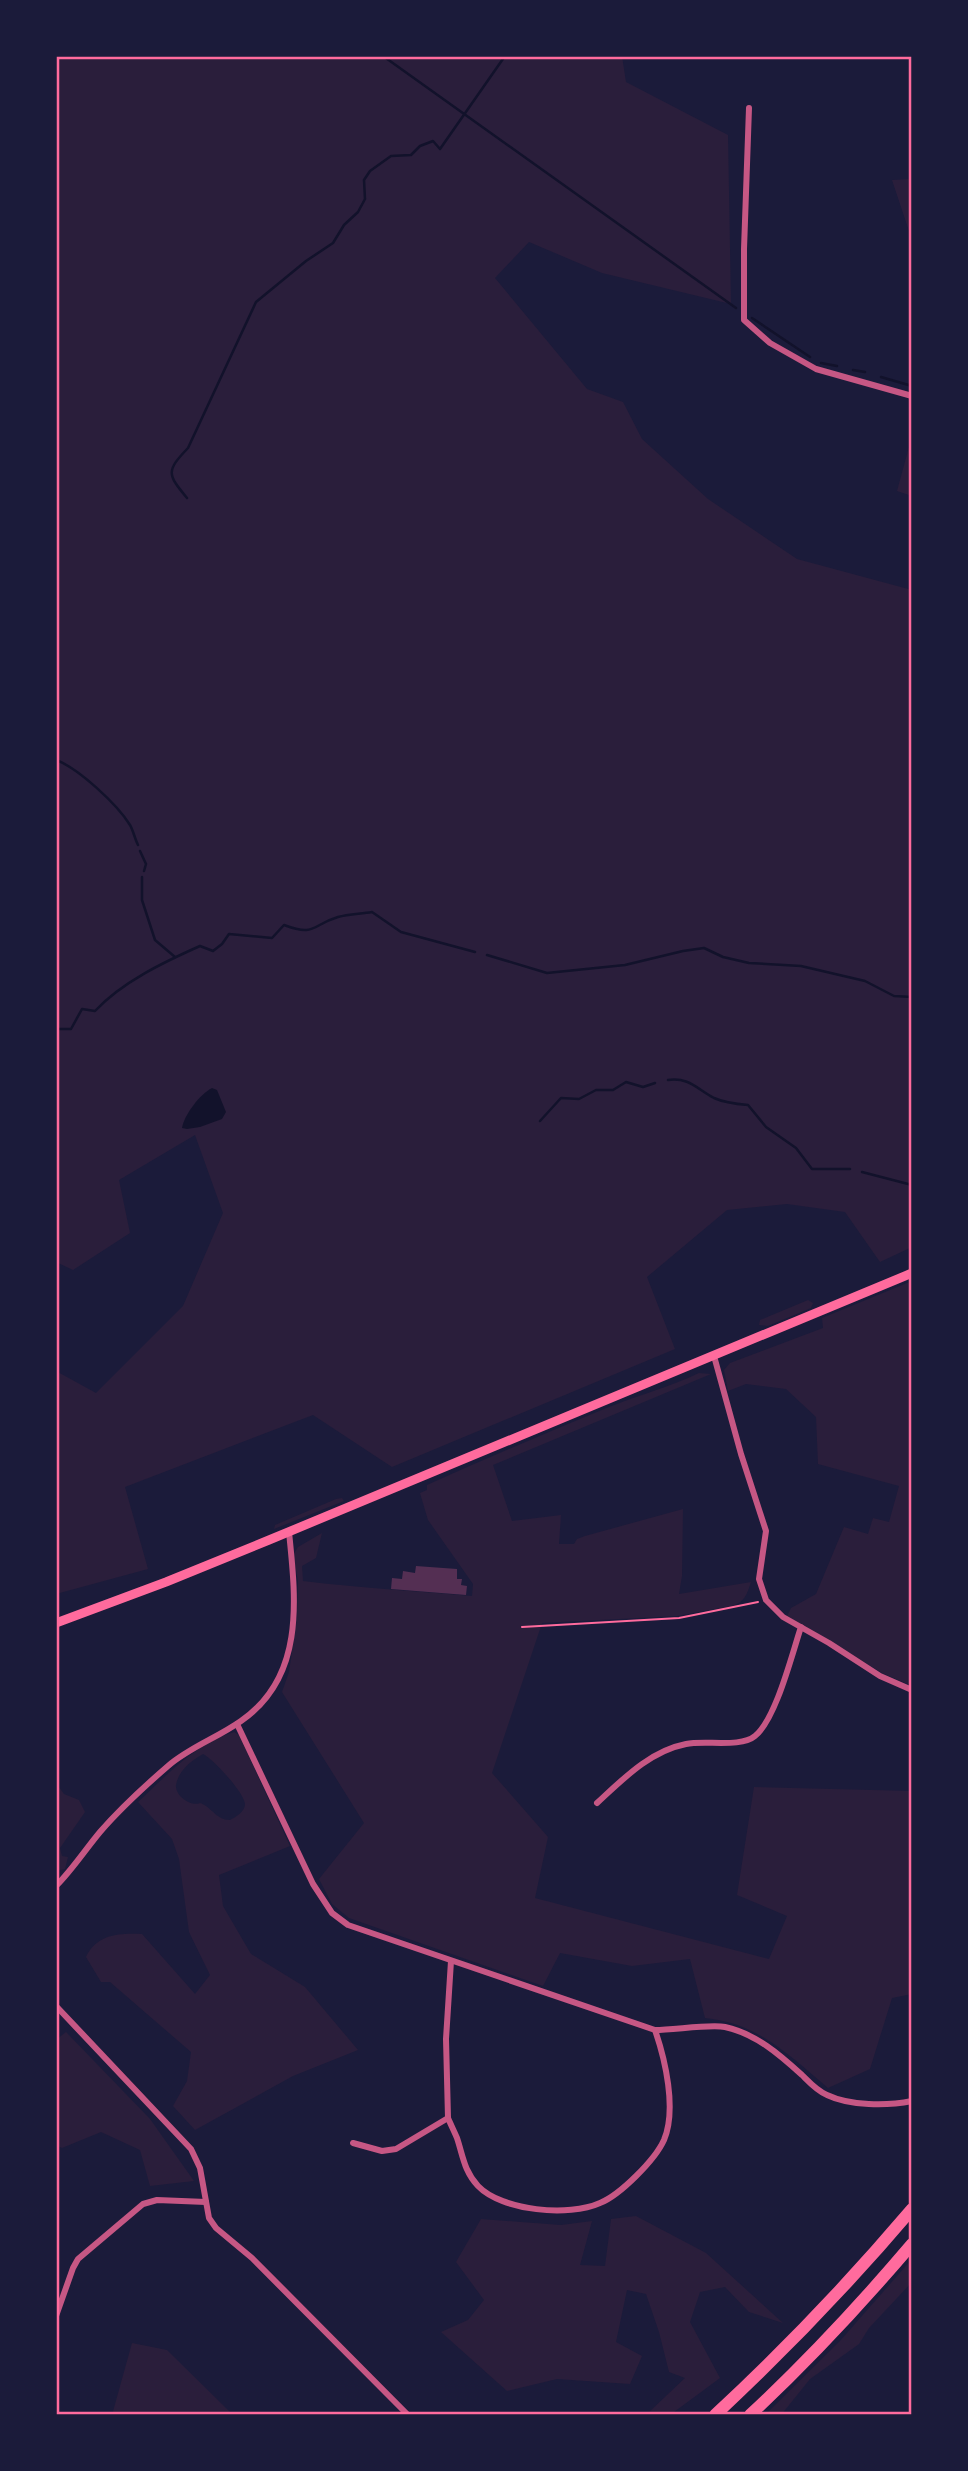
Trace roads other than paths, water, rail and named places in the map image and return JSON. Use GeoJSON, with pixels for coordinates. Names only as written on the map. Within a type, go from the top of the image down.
{"type":"FeatureCollection","features":[{"type":"Feature","properties":{"kind":"highway"},"geometry":{"type":"LineString","coordinates":[[715,2415],[771,2363],[849,2282],[912,2209]]}},
{"type":"Feature","properties":{"kind":"highway"},"geometry":{"type":"LineString","coordinates":[[750,2415],[789,2379],[861,2304],[912,2244]]}},
{"type":"Feature","properties":{"kind":"main road"},"geometry":{"type":"LineString","coordinates":[[56,1623],[289,1532],[912,1273]]}},
{"type":"Feature","properties":{"kind":"street"},"geometry":{"type":"LineString","coordinates":[[749,108],[744,320],[770,343],[816,369],[912,396]]}},
{"type":"Feature","properties":{"kind":"street"},"geometry":{"type":"LineString","coordinates":[[714,1356],[766,1531],[759,1579],[766,1600],[778,1614],[880,1676],[912,1690]]}},
{"type":"Feature","properties":{"kind":"street"},"geometry":{"type":"LineString","coordinates":[[56,1886],[102,1830],[168,1766],[211,1737],[237,1724],[274,1689],[282,1674],[289,1649],[294,1581],[289,1532]]}},
{"type":"Feature","properties":{"kind":"street"},"geometry":{"type":"LineString","coordinates":[[597,1803],[627,1775],[671,1749],[703,1742],[739,1742],[755,1736],[773,1708],[802,1628]]}},
{"type":"Feature","properties":{"kind":"street"},"geometry":{"type":"LineString","coordinates":[[237,1724],[313,1884],[332,1913],[348,1924],[655,2030],[723,2026],[752,2037],[773,2049],[826,2095],[864,2103],[912,2101]]}},
{"type":"Feature","properties":{"kind":"street"},"geometry":{"type":"LineString","coordinates":[[451,1961],[446,2039],[448,2118],[456,2136],[462,2162],[469,2174],[486,2193],[506,2202],[549,2209],[581,2209],[602,2203],[647,2165],[665,2138],[668,2122],[667,2072],[655,2030]]}},
{"type":"Feature","properties":{"kind":"street"},"geometry":{"type":"LineString","coordinates":[[56,2006],[191,2149],[200,2168],[209,2218],[216,2228],[252,2258],[408,2415]]}},
{"type":"Feature","properties":{"kind":"street"},"geometry":{"type":"LineString","coordinates":[[353,2143],[382,2151],[396,2148],[448,2118]]}},
{"type":"Feature","properties":{"kind":"street"},"geometry":{"type":"LineString","coordinates":[[56,2316],[78,2259],[136,2209],[157,2200],[206,2202]]}},
{"type":"Feature","properties":{"kind":"waterway"},"geometry":{"type":"LineString","coordinates":[[310,56],[323,56]]}},
{"type":"Feature","properties":{"kind":"waterway"},"geometry":{"type":"LineString","coordinates":[[383,56],[736,308]]}},
{"type":"Feature","properties":{"kind":"waterway"},"geometry":{"type":"LineString","coordinates":[[187,498],[173,478],[173,468],[188,448],[256,302],[306,261],[333,243],[365,199],[364,180],[370,171],[391,156],[411,155],[420,146],[433,141],[440,149],[505,56]]}},
{"type":"Feature","properties":{"kind":"waterway"},"geometry":{"type":"LineString","coordinates":[[752,318],[810,357]]}},
{"type":"Feature","properties":{"kind":"waterway"},"geometry":{"type":"LineString","coordinates":[[821,363],[837,366]]}},
{"type":"Feature","properties":{"kind":"waterway"},"geometry":{"type":"LineString","coordinates":[[853,370],[865,372]]}},
{"type":"Feature","properties":{"kind":"waterway"},"geometry":{"type":"LineString","coordinates":[[881,377],[912,386]]}},
{"type":"Feature","properties":{"kind":"waterway"},"geometry":{"type":"LineString","coordinates":[[56,760],[75,771],[107,797],[130,825],[138,845]]}},
{"type":"Feature","properties":{"kind":"waterway"},"geometry":{"type":"LineString","coordinates":[[140,851],[146,864],[144,871]]}},
{"type":"Feature","properties":{"kind":"waterway"},"geometry":{"type":"LineString","coordinates":[[142,877],[142,900],[155,940],[175,957]]}},
{"type":"Feature","properties":{"kind":"waterway"},"geometry":{"type":"LineString","coordinates":[[56,1029],[71,1029],[82,1009],[95,1011],[131,982],[200,946],[213,951],[229,934],[272,938],[284,925],[308,930],[338,917],[372,912],[401,932],[475,952]]}},
{"type":"Feature","properties":{"kind":"waterway"},"geometry":{"type":"LineString","coordinates":[[487,955],[547,973],[625,965],[704,948],[723,957],[749,963],[801,966],[865,981],[894,996],[912,997]]}},
{"type":"Feature","properties":{"kind":"waterway"},"geometry":{"type":"LineString","coordinates":[[668,1080],[682,1080],[714,1098],[748,1105],[766,1127],[796,1148],[812,1169],[850,1169]]}},
{"type":"Feature","properties":{"kind":"waterway"},"geometry":{"type":"LineString","coordinates":[[540,1121],[561,1098],[579,1099],[596,1090],[613,1090],[626,1082],[643,1087],[655,1083]]}},
{"type":"Feature","properties":{"kind":"waterway"},"geometry":{"type":"LineString","coordinates":[[862,1172],[912,1185]]}}]}
